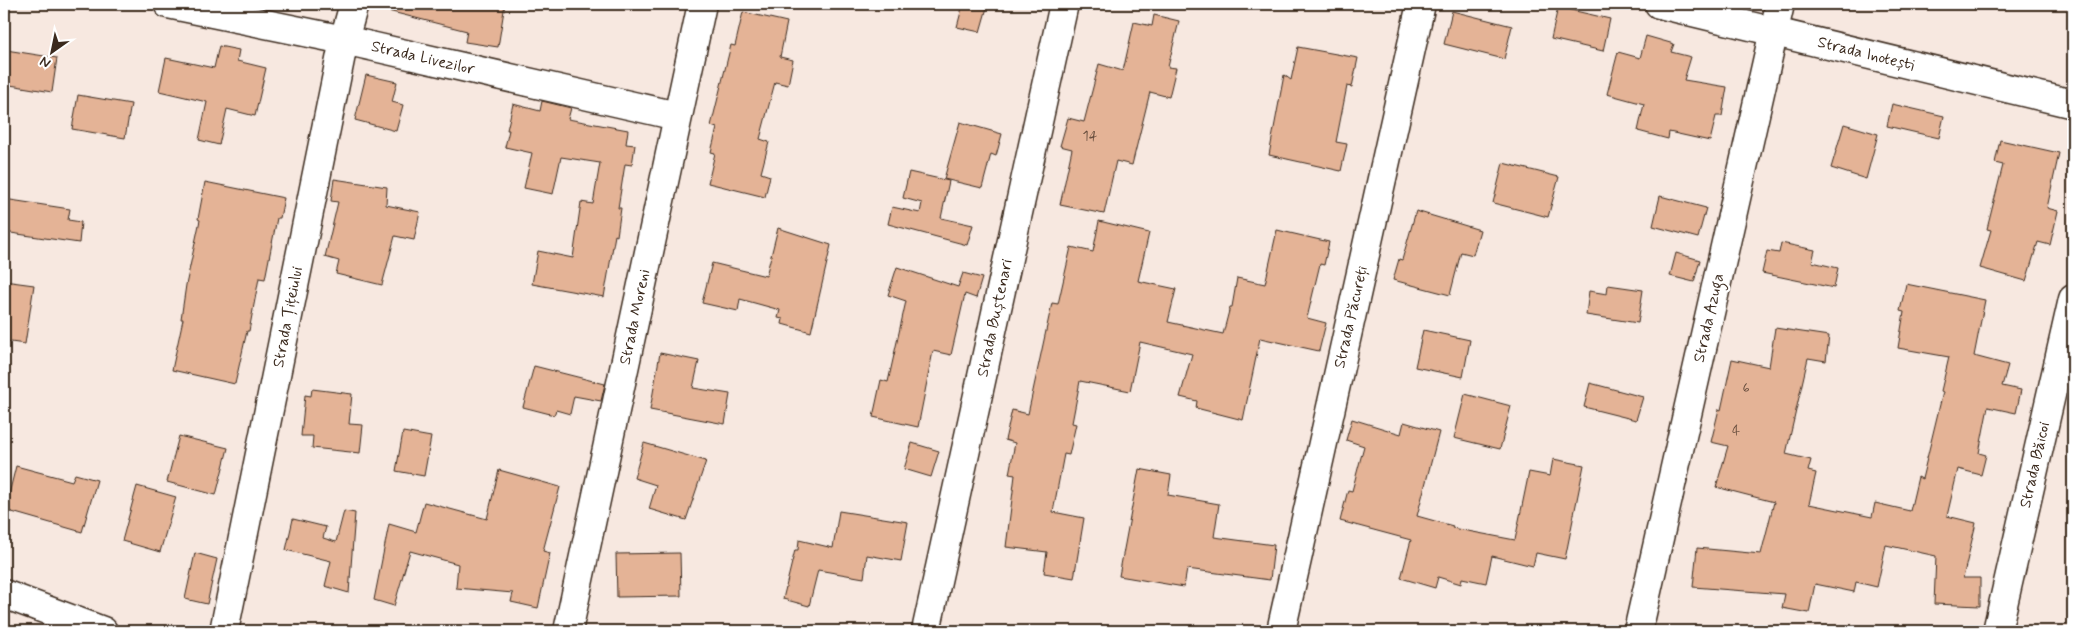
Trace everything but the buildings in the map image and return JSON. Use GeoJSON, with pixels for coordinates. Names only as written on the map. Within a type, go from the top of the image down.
{"type":"FeatureCollection","features":[{"type":"Feature","properties":{"kind":"street","name":"Strada Livezilor"},"geometry":{"type":"LineString","coordinates":[[168,4],[344,40],[677,116]]}},
{"type":"Feature","properties":{"kind":"street","name":"Strada Țițeiului"},"geometry":{"type":"LineString","coordinates":[[224,631],[344,40],[354,4]]}},
{"type":"Feature","properties":{"kind":"street","name":"Strada Moreni"},"geometry":{"type":"LineString","coordinates":[[568,631],[702,4]]}},
{"type":"Feature","properties":{"kind":"street","name":"Strada Buștenari"},"geometry":{"type":"LineString","coordinates":[[926,631],[1064,4]]}},
{"type":"Feature","properties":{"kind":"street","name":"Strada Păcureți"},"geometry":{"type":"LineString","coordinates":[[1281,631],[1421,4]]}},
{"type":"Feature","properties":{"kind":"street","name":"Strada Inotești"},"geometry":{"type":"LineString","coordinates":[[1659,4],[2073,104]]}},
{"type":"Feature","properties":{"kind":"street","name":"Strada Azuga"},"geometry":{"type":"LineString","coordinates":[[1638,631],[1780,4]]}},
{"type":"Feature","properties":{"kind":"street","name":"Strada Băicoi"},"geometry":{"type":"LineString","coordinates":[[1997,631],[2073,299]]}},
{"type":"Feature","properties":{"kind":"street"},"geometry":{"type":"LineString","coordinates":[[4,594],[103,631]]}}]}
